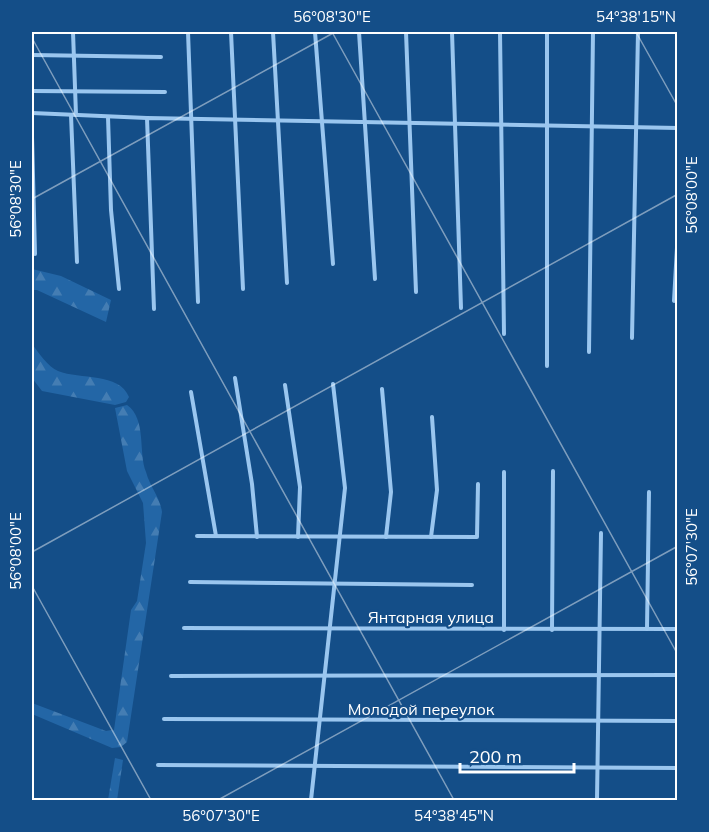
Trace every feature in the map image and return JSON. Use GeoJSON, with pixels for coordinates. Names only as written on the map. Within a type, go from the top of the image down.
{"type":"FeatureCollection","features":[{"type":"Feature","properties":{"kind":"street"},"geometry":{"type":"LineString","coordinates":[[73,32],[77,262]]}},
{"type":"Feature","properties":{"kind":"street"},"geometry":{"type":"LineString","coordinates":[[188,32],[198,303]]}},
{"type":"Feature","properties":{"kind":"street"},"geometry":{"type":"LineString","coordinates":[[231,32],[243,290]]}},
{"type":"Feature","properties":{"kind":"street"},"geometry":{"type":"LineString","coordinates":[[273,32],[287,283]]}},
{"type":"Feature","properties":{"kind":"street"},"geometry":{"type":"LineString","coordinates":[[315,32],[333,264]]}},
{"type":"Feature","properties":{"kind":"street"},"geometry":{"type":"LineString","coordinates":[[359,32],[375,279]]}},
{"type":"Feature","properties":{"kind":"street"},"geometry":{"type":"LineString","coordinates":[[406,32],[416,292]]}},
{"type":"Feature","properties":{"kind":"street"},"geometry":{"type":"LineString","coordinates":[[452,32],[461,308]]}},
{"type":"Feature","properties":{"kind":"street"},"geometry":{"type":"LineString","coordinates":[[500,32],[504,334]]}},
{"type":"Feature","properties":{"kind":"street"},"geometry":{"type":"LineString","coordinates":[[546,32],[547,366]]}},
{"type":"Feature","properties":{"kind":"street"},"geometry":{"type":"LineString","coordinates":[[589,352],[593,32]]}},
{"type":"Feature","properties":{"kind":"street"},"geometry":{"type":"LineString","coordinates":[[632,338],[638,32]]}},
{"type":"Feature","properties":{"kind":"street"},"geometry":{"type":"LineString","coordinates":[[32,55],[161,57]]}},
{"type":"Feature","properties":{"kind":"street"},"geometry":{"type":"LineString","coordinates":[[32,91],[165,92]]}},
{"type":"Feature","properties":{"kind":"street"},"geometry":{"type":"LineString","coordinates":[[32,113],[147,118],[678,128]]}},
{"type":"Feature","properties":{"kind":"street"},"geometry":{"type":"LineString","coordinates":[[108,117],[111,210],[119,289]]}},
{"type":"Feature","properties":{"kind":"street"},"geometry":{"type":"LineString","coordinates":[[147,118],[154,309]]}},
{"type":"Feature","properties":{"kind":"street"},"geometry":{"type":"LineString","coordinates":[[32,137],[35,254]]}},
{"type":"Feature","properties":{"kind":"street"},"geometry":{"type":"LineString","coordinates":[[674,301],[678,230]]}},
{"type":"Feature","properties":{"kind":"street"},"geometry":{"type":"LineString","coordinates":[[235,378],[252,484],[257,537]]}},
{"type":"Feature","properties":{"kind":"street"},"geometry":{"type":"LineString","coordinates":[[310,801],[345,488],[333,384]]}},
{"type":"Feature","properties":{"kind":"street"},"geometry":{"type":"LineString","coordinates":[[285,385],[300,487],[298,537]]}},
{"type":"Feature","properties":{"kind":"street"},"geometry":{"type":"LineString","coordinates":[[382,389],[391,492],[386,537]]}},
{"type":"Feature","properties":{"kind":"street"},"geometry":{"type":"LineString","coordinates":[[191,392],[216,536]]}},
{"type":"Feature","properties":{"kind":"street"},"geometry":{"type":"LineString","coordinates":[[431,537],[437,490],[432,417]]}},
{"type":"Feature","properties":{"kind":"street"},"geometry":{"type":"LineString","coordinates":[[552,630],[553,471]]}},
{"type":"Feature","properties":{"kind":"street"},"geometry":{"type":"LineString","coordinates":[[504,472],[504,630]]}},
{"type":"Feature","properties":{"kind":"street"},"geometry":{"type":"LineString","coordinates":[[197,536],[477,537],[478,484]]}},
{"type":"Feature","properties":{"kind":"street"},"geometry":{"type":"LineString","coordinates":[[647,629],[649,492]]}},
{"type":"Feature","properties":{"kind":"street"},"geometry":{"type":"LineString","coordinates":[[597,801],[601,533]]}},
{"type":"Feature","properties":{"kind":"street"},"geometry":{"type":"LineString","coordinates":[[190,582],[472,585]]}},
{"type":"Feature","properties":{"kind":"street","name":"Янтарная улица"},"geometry":{"type":"LineString","coordinates":[[183,628],[678,629]]}},
{"type":"Feature","properties":{"kind":"street"},"geometry":{"type":"LineString","coordinates":[[171,676],[678,675]]}},
{"type":"Feature","properties":{"kind":"street","name":"Молодой переулок"},"geometry":{"type":"LineString","coordinates":[[164,719],[678,721]]}},
{"type":"Feature","properties":{"kind":"street"},"geometry":{"type":"LineString","coordinates":[[158,765],[678,768]]}},
{"type":"Feature","properties":{"kind":"green space"},"geometry":{"type":"Polygon","coordinates":[[[32,269],[61,276],[111,300],[106,322],[37,290],[32,290],[32,269]]]}},
{"type":"Feature","properties":{"kind":"green space"},"geometry":{"type":"Polygon","coordinates":[[[32,344],[54,369],[67,374],[108,380],[124,389],[129,397],[126,402],[115,405],[42,391],[32,378],[32,344]]]}},
{"type":"Feature","properties":{"kind":"green space"},"geometry":{"type":"Polygon","coordinates":[[[127,405],[133,411],[140,427],[144,464],[162,512],[127,742],[121,747],[112,748],[32,714],[32,703],[106,731],[114,730],[131,610],[137,601],[146,543],[143,503],[127,471],[115,408],[127,405]]]}},
{"type":"Feature","properties":{"kind":"green space"},"geometry":{"type":"Polygon","coordinates":[[[115,758],[123,760],[117,800],[108,800],[115,758]]]}}]}
